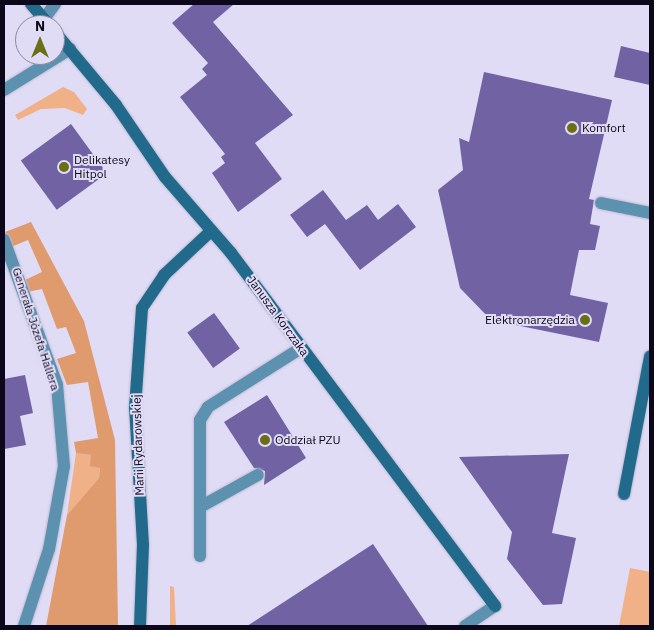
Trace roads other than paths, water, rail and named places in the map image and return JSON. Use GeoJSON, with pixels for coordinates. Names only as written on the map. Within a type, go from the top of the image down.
{"type":"FeatureCollection","features":[{"type":"Feature","properties":{"kind":"street"},"geometry":{"type":"LineString","coordinates":[[31,4],[41,15]]}},
{"type":"Feature","properties":{"kind":"street","name":"Janusza Korczaka"},"geometry":{"type":"LineString","coordinates":[[65,43],[301,348],[495,606],[465,626]]}},
{"type":"Feature","properties":{"kind":"street"},"geometry":{"type":"LineString","coordinates":[[4,90],[70,48]]}},
{"type":"Feature","properties":{"kind":"street"},"geometry":{"type":"LineString","coordinates":[[601,203],[650,213]]}},
{"type":"Feature","properties":{"kind":"street","name":"Marii Rydarowskiej"},"geometry":{"type":"LineString","coordinates":[[140,626],[143,545],[135,408],[142,308],[164,276],[210,231]]}},
{"type":"Feature","properties":{"kind":"street","name":"Generała Józefa Hallera"},"geometry":{"type":"LineString","coordinates":[[4,240],[57,385],[64,466],[49,549],[24,626]]}},
{"type":"Feature","properties":{"kind":"street"},"geometry":{"type":"LineString","coordinates":[[200,556],[200,420],[208,407],[301,348]]}},
{"type":"Feature","properties":{"kind":"street"},"geometry":{"type":"LineString","coordinates":[[624,494],[650,356]]}},
{"type":"Feature","properties":{"kind":"street"},"geometry":{"type":"LineString","coordinates":[[200,507],[258,475]]}},
{"type":"Feature","properties":{"kind":"place","name":"Komfort"},"geometry":{"type":"Point","coordinates":[572,128]}},
{"type":"Feature","properties":{"kind":"place","name":"Delikatesy Hitpol"},"geometry":{"type":"Point","coordinates":[64,167]}},
{"type":"Feature","properties":{"kind":"place","name":"Elektronarzędzia"},"geometry":{"type":"Point","coordinates":[585,320]}},
{"type":"Feature","properties":{"kind":"place","name":"Oddział PZU"},"geometry":{"type":"Point","coordinates":[265,440]}}]}
